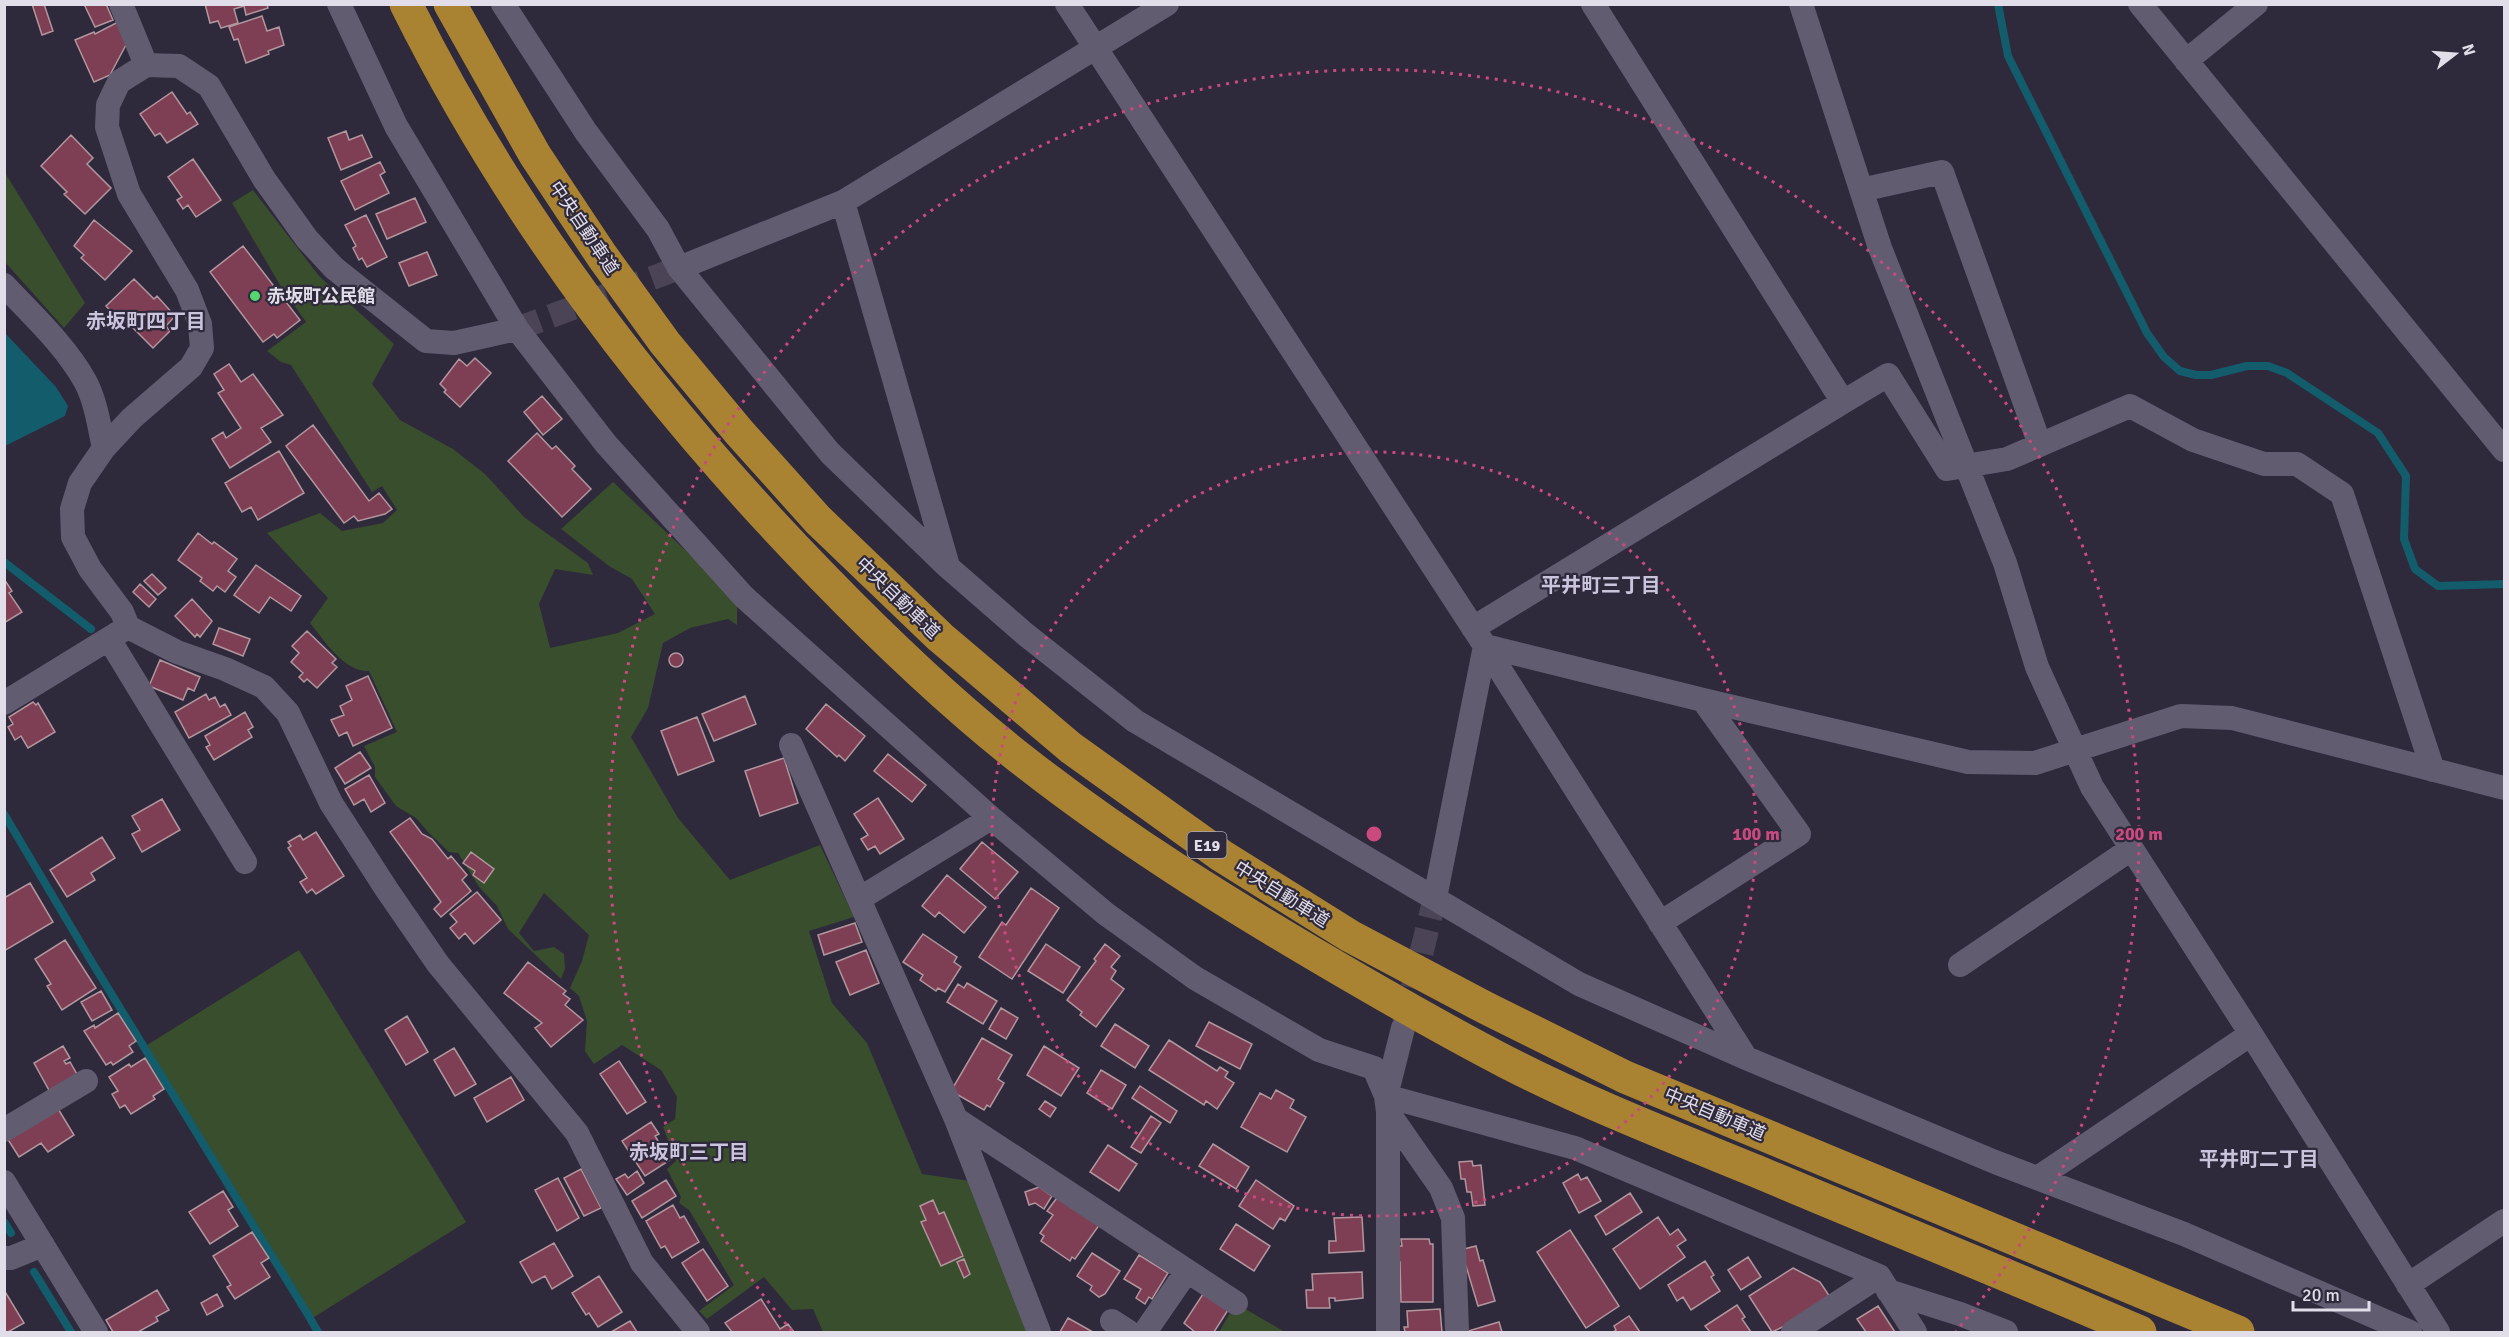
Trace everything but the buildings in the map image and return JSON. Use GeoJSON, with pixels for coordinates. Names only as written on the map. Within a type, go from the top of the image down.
{"type":"FeatureCollection","features":[{"type":"Feature","properties":{"kind":"highway","name":"中央自動車道"},"geometry":{"type":"LineString","coordinates":[[406,4],[424,40],[501,174],[550,249],[622,348],[685,426],[752,504],[888,643],[1026,763],[1113,828],[1202,886],[1371,987],[1509,1064],[1648,1127],[2140,1332]]}},
{"type":"Feature","properties":{"kind":"highway","name":"中央自動車道"},"geometry":{"type":"LineString","coordinates":[[450,4],[535,154],[602,256],[665,343],[732,423],[826,528],[940,637],[1071,748],[1222,856],[1350,936],[1486,1008],[1625,1077],[2238,1332]]}},
{"type":"Feature","properties":{"kind":"street"},"geometry":{"type":"LineString","coordinates":[[121,4],[146,65]]}},
{"type":"Feature","properties":{"kind":"street"},"geometry":{"type":"LineString","coordinates":[[339,4],[396,126],[517,329],[606,444],[744,597],[991,818],[1106,914],[1195,978],[1319,1050],[1374,1068],[1387,1104],[1441,1188],[1453,1218],[1457,1332]]}},
{"type":"Feature","properties":{"kind":"street"},"geometry":{"type":"LineString","coordinates":[[503,4],[586,132],[658,229],[679,268],[830,453],[948,567],[1025,634],[1135,721],[1579,984],[1746,1058],[1995,1162],[2184,1234],[2410,1332]]}},
{"type":"Feature","properties":{"kind":"street"},"geometry":{"type":"LineString","coordinates":[[1068,4],[1479,637],[1746,1058]]}},
{"type":"Feature","properties":{"kind":"street"},"geometry":{"type":"LineString","coordinates":[[679,268],[843,202],[1167,4]]}},
{"type":"Feature","properties":{"kind":"street"},"geometry":{"type":"LineString","coordinates":[[1593,4],[1843,402]]}},
{"type":"Feature","properties":{"kind":"street"},"geometry":{"type":"LineString","coordinates":[[1801,4],[1880,248],[2005,562],[2037,667],[2092,787],[2251,1034],[2438,1332]]}},
{"type":"Feature","properties":{"kind":"street"},"geometry":{"type":"LineString","coordinates":[[2140,4],[2505,450]]}},
{"type":"Feature","properties":{"kind":"street"},"geometry":{"type":"LineString","coordinates":[[2187,61],[2256,4]]}},
{"type":"Feature","properties":{"kind":"street"},"geometry":{"type":"LineString","coordinates":[[246,862],[118,633],[122,612],[90,569],[73,537],[72,509],[80,483],[104,448],[132,418],[191,367],[202,348],[200,324],[187,290],[129,194],[107,127],[108,105],[119,82],[146,65],[179,66],[209,86],[264,179],[307,240],[334,268],[426,341],[454,343],[517,329]]}},
{"type":"Feature","properties":{"kind":"street"},"geometry":{"type":"LineString","coordinates":[[1861,190],[1942,172],[2040,445]]}},
{"type":"Feature","properties":{"kind":"street"},"geometry":{"type":"LineString","coordinates":[[843,202],[948,567]]}},
{"type":"Feature","properties":{"kind":"street"},"geometry":{"type":"LineString","coordinates":[[4,285],[69,355],[86,382],[97,415],[104,448]]}},
{"type":"Feature","properties":{"kind":"street"},"geometry":{"type":"LineString","coordinates":[[1435,898],[1479,637],[1888,375],[1947,470],[2007,459],[2130,406],[2193,440],[2264,464],[2297,464],[2342,494],[2433,770]]}},
{"type":"Feature","properties":{"kind":"street"},"geometry":{"type":"LineString","coordinates":[[4,703],[118,633],[225,669],[264,687],[288,713],[331,803],[387,890],[438,964],[577,1133],[642,1263],[698,1332]]}},
{"type":"Feature","properties":{"kind":"street"},"geometry":{"type":"LineString","coordinates":[[1479,637],[1703,700],[1968,762],[2035,763],[2181,716],[2232,718],[2505,788]]}},
{"type":"Feature","properties":{"kind":"street"},"geometry":{"type":"LineString","coordinates":[[1660,922],[1799,834],[1703,700]]}},
{"type":"Feature","properties":{"kind":"street"},"geometry":{"type":"LineString","coordinates":[[791,745],[956,1119],[1039,1332]]}},
{"type":"Feature","properties":{"kind":"street"},"geometry":{"type":"LineString","coordinates":[[859,899],[991,818]]}},
{"type":"Feature","properties":{"kind":"street"},"geometry":{"type":"LineString","coordinates":[[1960,965],[2131,849]]}},
{"type":"Feature","properties":{"kind":"street"},"geometry":{"type":"LineString","coordinates":[[1388,1332],[1387,1104],[1403,1028]]}},
{"type":"Feature","properties":{"kind":"street"},"geometry":{"type":"LineString","coordinates":[[2039,1177],[2251,1034]]}},
{"type":"Feature","properties":{"kind":"street"},"geometry":{"type":"LineString","coordinates":[[4,1130],[86,1081]]}},
{"type":"Feature","properties":{"kind":"street"},"geometry":{"type":"LineString","coordinates":[[1387,1104],[1575,1148],[1883,1284],[2006,1332]]}},
{"type":"Feature","properties":{"kind":"street"},"geometry":{"type":"LineString","coordinates":[[956,1119],[1236,1303]]}},
{"type":"Feature","properties":{"kind":"street"},"geometry":{"type":"LineString","coordinates":[[4,1182],[41,1246],[96,1332]]}},
{"type":"Feature","properties":{"kind":"street"},"geometry":{"type":"LineString","coordinates":[[2408,1285],[2504,1221]]}},
{"type":"Feature","properties":{"kind":"street"},"geometry":{"type":"LineString","coordinates":[[8,1258],[41,1246]]}},
{"type":"Feature","properties":{"kind":"street"},"geometry":{"type":"LineString","coordinates":[[1146,1332],[1187,1271]]}},
{"type":"Feature","properties":{"kind":"street"},"geometry":{"type":"LineString","coordinates":[[1793,1332],[1883,1284]]}},
{"type":"Feature","properties":{"kind":"street"},"geometry":{"type":"LineString","coordinates":[[1883,1284],[1915,1332]]}},
{"type":"Feature","properties":{"kind":"green space"},"geometry":{"type":"Polygon","coordinates":[[[4,171],[85,303],[64,328],[5,262],[4,171]]]}},
{"type":"Feature","properties":{"kind":"green space"},"geometry":{"type":"Polygon","coordinates":[[[253,190],[319,276],[394,344],[372,384],[400,420],[453,449],[485,474],[524,517],[588,563],[593,575],[555,569],[539,604],[550,648],[618,633],[655,614],[632,579],[609,566],[561,529],[613,482],[737,599],[737,625],[728,619],[690,628],[663,643],[648,708],[631,737],[678,818],[730,880],[820,845],[854,917],[809,931],[832,1003],[867,1043],[922,1174],[970,1181],[1045,1332],[823,1332],[813,1309],[792,1310],[764,1277],[707,1319],[699,1311],[734,1285],[689,1210],[679,1203],[681,1197],[667,1169],[676,1161],[663,1127],[675,1119],[677,1097],[661,1070],[622,1045],[594,1064],[585,1051],[587,1021],[579,996],[570,988],[582,961],[589,935],[544,893],[519,933],[534,951],[554,947],[564,954],[565,969],[561,979],[508,929],[497,906],[479,887],[458,853],[449,852],[416,818],[396,806],[375,777],[375,767],[364,746],[397,732],[369,671],[360,670],[343,661],[310,623],[328,598],[267,533],[320,513],[342,531],[383,523],[397,510],[382,486],[372,492],[291,365],[281,362],[267,351],[306,322],[280,285],[232,203],[253,190]]]}},
{"type":"Feature","properties":{"kind":"green space"},"geometry":{"type":"Polygon","coordinates":[[[299,950],[466,1222],[311,1319],[144,1047],[299,950]]]}},
{"type":"Feature","properties":{"kind":"green space"},"geometry":{"type":"Polygon","coordinates":[[[1242,1307],[1285,1332],[1219,1332],[1233,1308],[1242,1307]]]}},
{"type":"Feature","properties":{"kind":"water"},"geometry":{"type":"Polygon","coordinates":[[[5,333],[56,387],[68,406],[65,416],[5,446],[5,333]]]}},
{"type":"Feature","properties":{"kind":"waterway"},"geometry":{"type":"LineString","coordinates":[[1998,4],[2008,56],[2147,333],[2164,357],[2180,371],[2196,375],[2211,375],[2247,366],[2268,366],[2287,373],[2378,433],[2406,476],[2404,539],[2415,569],[2438,586],[2504,584]]}},
{"type":"Feature","properties":{"kind":"waterway"},"geometry":{"type":"LineString","coordinates":[[4,562],[91,629]]}},
{"type":"Feature","properties":{"kind":"waterway"},"geometry":{"type":"LineString","coordinates":[[4,814],[310,1318]]}},
{"type":"Feature","properties":{"kind":"waterway"},"geometry":{"type":"LineString","coordinates":[[4,1222],[11,1233]]}},
{"type":"Feature","properties":{"kind":"waterway"},"geometry":{"type":"LineString","coordinates":[[34,1272],[71,1332]]}},
{"type":"Feature","properties":{"kind":"waterway"},"geometry":{"type":"LineString","coordinates":[[311,1320],[318,1332]]}},
{"type":"Feature","properties":{"kind":"tunnel"},"geometry":{"type":"LineString","coordinates":[[517,329],[679,268]]}},
{"type":"Feature","properties":{"kind":"tunnel"},"geometry":{"type":"LineString","coordinates":[[1404,1023],[1435,898]]}},
{"type":"Feature","properties":{"kind":"place","name":"赤坂町公民館"},"geometry":{"type":"Point","coordinates":[255,296]}},
{"type":"Feature","properties":{"kind":"district","name":"赤坂町四丁目"},"geometry":{"type":"Point","coordinates":[146,321]}},
{"type":"Feature","properties":{"kind":"district","name":"平井町三丁目"},"geometry":{"type":"Point","coordinates":[1601,585]}},
{"type":"Feature","properties":{"kind":"district","name":"赤坂町三丁目"},"geometry":{"type":"Point","coordinates":[689,1152]}},
{"type":"Feature","properties":{"kind":"district","name":"平井町二丁目"},"geometry":{"type":"Point","coordinates":[2259,1159]}}]}
